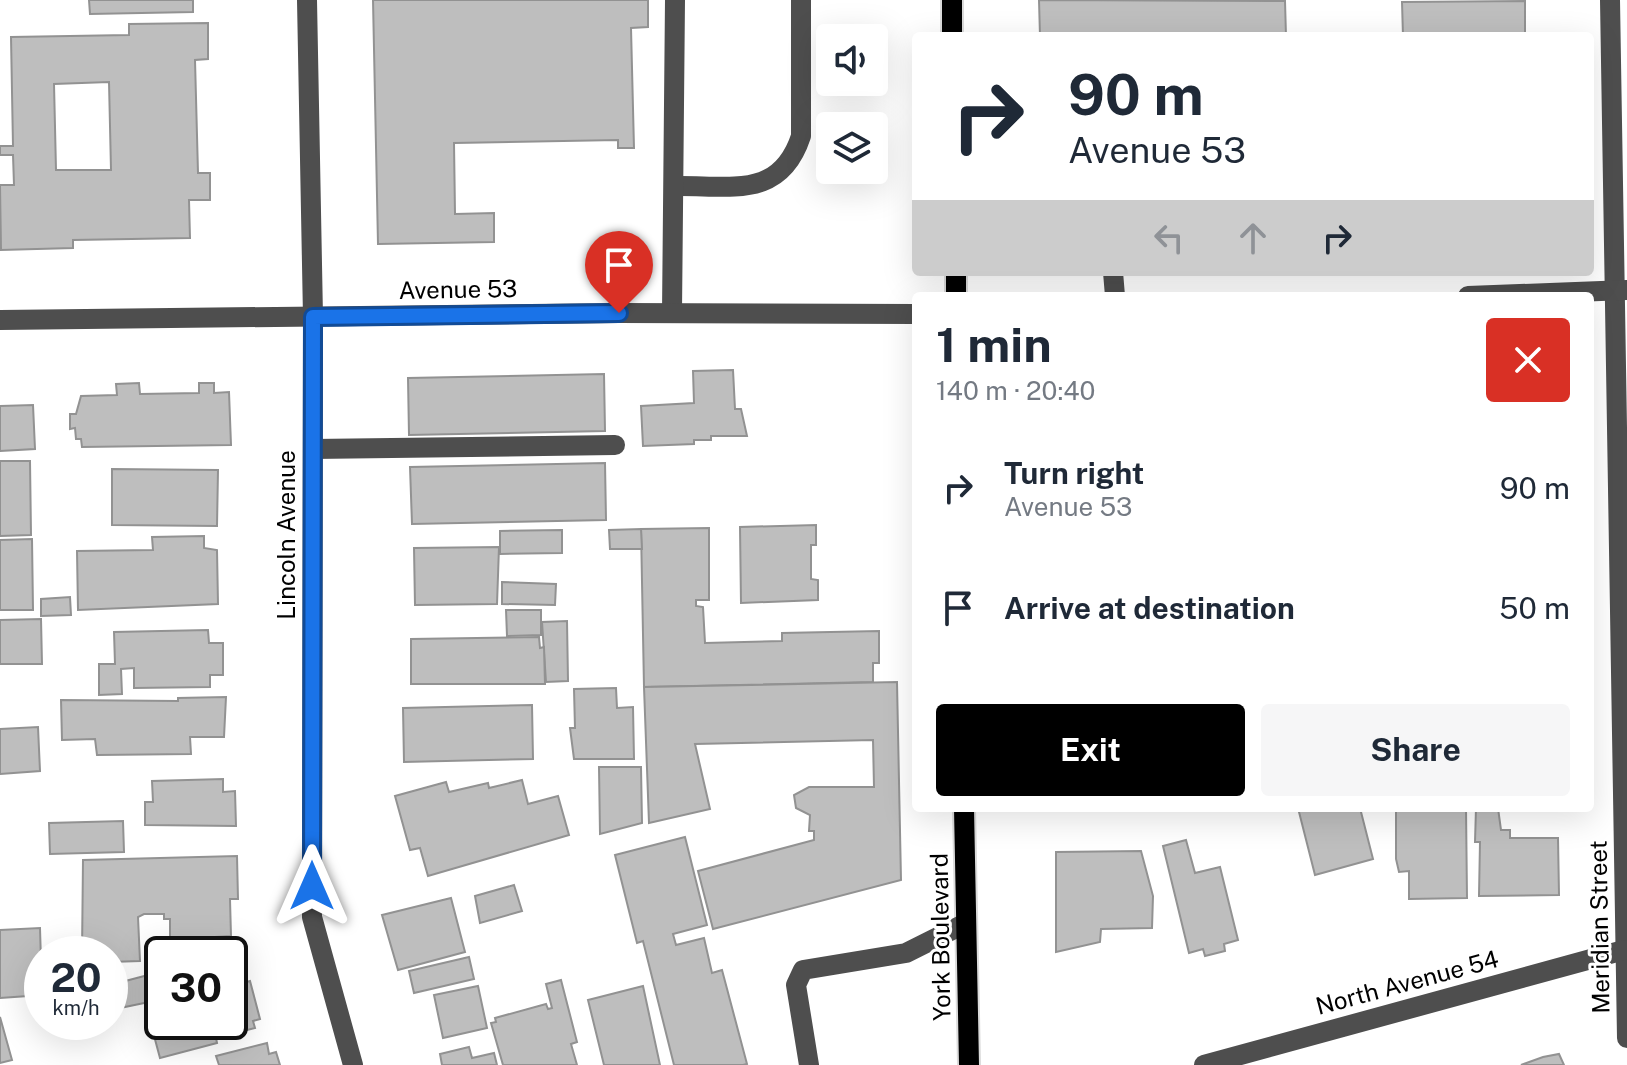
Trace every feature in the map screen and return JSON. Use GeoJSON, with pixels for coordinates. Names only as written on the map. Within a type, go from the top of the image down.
{"type":"FeatureCollection","features":[{"type":"Feature","properties":{"kind":"main road"},"geometry":{"type":"LineString","coordinates":[[952,0],[952,32]]}},
{"type":"Feature","properties":{"kind":"main road","name":"York Boulevard"},"geometry":{"type":"LineString","coordinates":[[964,812],[969,1065]]}},
{"type":"Feature","properties":{"kind":"street","name":"Lincoln Avenue"},"geometry":{"type":"LineString","coordinates":[[307,0],[313,317],[312,917],[353,1065]]}},
{"type":"Feature","properties":{"kind":"street"},"geometry":{"type":"LineString","coordinates":[[672,313],[675,0]]}},
{"type":"Feature","properties":{"kind":"street"},"geometry":{"type":"LineString","coordinates":[[675,186],[761,185],[782,172],[794,156],[801,136],[801,0]]}},
{"type":"Feature","properties":{"kind":"street","name":"Meridian Street"},"geometry":{"type":"LineString","coordinates":[[1610,0],[1621,290],[1627,1038]]}},
{"type":"Feature","properties":{"kind":"street"},"geometry":{"type":"LineString","coordinates":[[1570,292],[1621,290]]}},
{"type":"Feature","properties":{"kind":"street","name":"Avenue 53"},"geometry":{"type":"LineString","coordinates":[[0,320],[672,313],[912,314]]}},
{"type":"Feature","properties":{"kind":"street"},"geometry":{"type":"LineString","coordinates":[[313,449],[615,445]]}},
{"type":"Feature","properties":{"kind":"street"},"geometry":{"type":"LineString","coordinates":[[809,1065],[796,985],[803,970],[906,953],[966,923]]}},
{"type":"Feature","properties":{"kind":"street","name":"North Avenue 54"},"geometry":{"type":"LineString","coordinates":[[1204,1065],[1624,950]]}},
{"type":"Feature","properties":{"kind":"building"},"geometry":{"type":"Polygon","coordinates":[[[89,0],[193,0],[193,12],[90,14],[89,0]]]}},
{"type":"Feature","properties":{"kind":"building"},"geometry":{"type":"Polygon","coordinates":[[[373,0],[648,0],[648,27],[631,28],[634,148],[618,148],[618,140],[454,143],[455,214],[494,213],[494,242],[378,244],[373,0]]]}},
{"type":"Feature","properties":{"kind":"building"},"geometry":{"type":"Polygon","coordinates":[[[1039,0],[1285,1],[1286,32],[1040,32],[1039,0]]]}},
{"type":"Feature","properties":{"kind":"building"},"geometry":{"type":"Polygon","coordinates":[[[1525,1],[1525,32],[1403,32],[1402,2],[1525,1]]]}},
{"type":"Feature","properties":{"kind":"building"},"geometry":{"type":"Polygon","coordinates":[[[208,23],[208,59],[195,60],[198,173],[210,173],[210,200],[189,200],[190,238],[73,240],[73,248],[1,250],[0,185],[14,185],[13,155],[0,155],[0,146],[13,146],[11,37],[129,35],[129,24],[208,23]],[[109,82],[54,84],[56,170],[111,170],[109,82]]]}},
{"type":"Feature","properties":{"kind":"building"},"geometry":{"type":"Polygon","coordinates":[[[733,370],[735,409],[741,409],[747,436],[711,436],[711,440],[694,440],[694,444],[643,446],[641,406],[694,403],[693,371],[733,370]]]}},
{"type":"Feature","properties":{"kind":"building"},"geometry":{"type":"Polygon","coordinates":[[[604,374],[605,431],[409,435],[408,378],[604,374]]]}},
{"type":"Feature","properties":{"kind":"building"},"geometry":{"type":"Polygon","coordinates":[[[139,383],[140,394],[199,393],[199,383],[214,383],[214,393],[229,392],[231,445],[82,447],[81,439],[76,439],[75,428],[70,429],[70,414],[76,414],[81,396],[117,395],[116,384],[139,383]]]}},
{"type":"Feature","properties":{"kind":"building"},"geometry":{"type":"Polygon","coordinates":[[[33,405],[35,449],[0,451],[0,406],[33,405]]]}},
{"type":"Feature","properties":{"kind":"building"},"geometry":{"type":"Polygon","coordinates":[[[0,461],[30,461],[31,535],[0,536],[0,461]]]}},
{"type":"Feature","properties":{"kind":"building"},"geometry":{"type":"Polygon","coordinates":[[[605,463],[606,520],[412,524],[410,467],[605,463]]]}},
{"type":"Feature","properties":{"kind":"building"},"geometry":{"type":"Polygon","coordinates":[[[112,469],[218,470],[217,526],[112,525],[112,469]]]}},
{"type":"Feature","properties":{"kind":"building"},"geometry":{"type":"Polygon","coordinates":[[[816,525],[816,545],[811,545],[811,579],[818,580],[818,600],[741,603],[740,527],[816,525]]]}},
{"type":"Feature","properties":{"kind":"building"},"geometry":{"type":"Polygon","coordinates":[[[709,528],[709,600],[696,600],[696,606],[703,607],[705,643],[782,641],[782,633],[879,631],[879,663],[873,663],[873,682],[644,687],[641,529],[709,528]]]}},
{"type":"Feature","properties":{"kind":"building"},"geometry":{"type":"Polygon","coordinates":[[[641,529],[642,549],[610,549],[609,530],[641,529]]]}},
{"type":"Feature","properties":{"kind":"building"},"geometry":{"type":"Polygon","coordinates":[[[562,530],[562,553],[500,554],[500,531],[562,530]]]}},
{"type":"Feature","properties":{"kind":"building"},"geometry":{"type":"Polygon","coordinates":[[[204,536],[204,548],[217,550],[218,604],[78,610],[77,551],[153,550],[152,537],[204,536]]]}},
{"type":"Feature","properties":{"kind":"building"},"geometry":{"type":"Polygon","coordinates":[[[32,539],[33,610],[0,610],[0,540],[32,539]]]}},
{"type":"Feature","properties":{"kind":"building"},"geometry":{"type":"Polygon","coordinates":[[[499,547],[497,604],[415,605],[414,548],[499,547]]]}},
{"type":"Feature","properties":{"kind":"building"},"geometry":{"type":"Polygon","coordinates":[[[502,582],[556,584],[555,605],[502,604],[502,582]]]}},
{"type":"Feature","properties":{"kind":"building"},"geometry":{"type":"Polygon","coordinates":[[[70,597],[71,615],[41,616],[41,599],[70,597]]]}},
{"type":"Feature","properties":{"kind":"building"},"geometry":{"type":"Polygon","coordinates":[[[506,610],[541,610],[541,635],[507,636],[506,610]]]}},
{"type":"Feature","properties":{"kind":"building"},"geometry":{"type":"Polygon","coordinates":[[[41,619],[42,664],[0,664],[0,620],[41,619]]]}},
{"type":"Feature","properties":{"kind":"building"},"geometry":{"type":"Polygon","coordinates":[[[567,621],[568,681],[546,682],[542,622],[567,621]]]}},
{"type":"Feature","properties":{"kind":"building"},"geometry":{"type":"Polygon","coordinates":[[[208,630],[209,643],[223,643],[223,675],[210,675],[210,687],[134,688],[134,668],[121,669],[122,694],[99,695],[99,664],[115,664],[114,632],[208,630]]]}},
{"type":"Feature","properties":{"kind":"building"},"geometry":{"type":"Polygon","coordinates":[[[539,637],[540,648],[544,647],[545,684],[411,684],[411,639],[539,637]]]}},
{"type":"Feature","properties":{"kind":"building"},"geometry":{"type":"Polygon","coordinates":[[[897,682],[901,880],[713,929],[698,871],[814,840],[814,831],[809,831],[810,815],[796,808],[794,795],[809,787],[874,787],[873,740],[695,744],[710,809],[649,823],[644,687],[897,682]]]}},
{"type":"Feature","properties":{"kind":"building"},"geometry":{"type":"Polygon","coordinates":[[[616,688],[617,708],[633,707],[634,759],[574,759],[570,728],[575,728],[574,689],[616,688]]]}},
{"type":"Feature","properties":{"kind":"building"},"geometry":{"type":"Polygon","coordinates":[[[226,697],[224,737],[190,737],[191,754],[97,755],[95,739],[62,740],[61,700],[178,701],[178,698],[226,697]]]}},
{"type":"Feature","properties":{"kind":"building"},"geometry":{"type":"Polygon","coordinates":[[[532,705],[533,759],[404,762],[403,708],[532,705]]]}},
{"type":"Feature","properties":{"kind":"building"},"geometry":{"type":"Polygon","coordinates":[[[38,727],[40,771],[0,774],[0,729],[38,727]]]}},
{"type":"Feature","properties":{"kind":"building"},"geometry":{"type":"Polygon","coordinates":[[[599,767],[641,767],[642,823],[600,834],[599,767]]]}},
{"type":"Feature","properties":{"kind":"building"},"geometry":{"type":"Polygon","coordinates":[[[223,779],[223,792],[235,791],[236,826],[145,825],[145,802],[153,802],[152,781],[223,779]]]}},
{"type":"Feature","properties":{"kind":"building"},"geometry":{"type":"Polygon","coordinates":[[[522,780],[528,804],[558,796],[569,835],[428,876],[420,848],[410,850],[395,796],[446,782],[449,792],[488,783],[489,788],[522,780]]]}},
{"type":"Feature","properties":{"kind":"building"},"geometry":{"type":"Polygon","coordinates":[[[1299,812],[1361,812],[1373,859],[1315,875],[1299,812]]]}},
{"type":"Feature","properties":{"kind":"building"},"geometry":{"type":"Polygon","coordinates":[[[1396,812],[1466,812],[1467,898],[1409,899],[1409,871],[1399,872],[1396,812]]]}},
{"type":"Feature","properties":{"kind":"building"},"geometry":{"type":"Polygon","coordinates":[[[1476,812],[1499,812],[1501,830],[1510,830],[1510,838],[1558,838],[1559,895],[1479,896],[1480,842],[1475,842],[1476,812]]]}},
{"type":"Feature","properties":{"kind":"building"},"geometry":{"type":"Polygon","coordinates":[[[123,821],[124,852],[50,854],[49,823],[123,821]]]}},
{"type":"Feature","properties":{"kind":"building"},"geometry":{"type":"Polygon","coordinates":[[[685,837],[707,925],[673,934],[676,945],[704,938],[712,973],[722,970],[747,1064],[674,1065],[643,941],[637,943],[615,855],[685,837]]]}},
{"type":"Feature","properties":{"kind":"building"},"geometry":{"type":"Polygon","coordinates":[[[1186,840],[1195,873],[1220,867],[1238,940],[1224,944],[1225,951],[1205,956],[1203,949],[1189,953],[1163,846],[1186,840]]]}},
{"type":"Feature","properties":{"kind":"building"},"geometry":{"type":"Polygon","coordinates":[[[1141,851],[1153,896],[1152,928],[1101,929],[1100,942],[1056,952],[1056,852],[1141,851]]]}},
{"type":"Feature","properties":{"kind":"building"},"geometry":{"type":"Polygon","coordinates":[[[237,856],[238,899],[230,899],[231,936],[170,936],[170,919],[164,919],[164,914],[144,914],[138,917],[140,961],[128,961],[128,936],[82,936],[83,860],[237,856]]]}},
{"type":"Feature","properties":{"kind":"building"},"geometry":{"type":"Polygon","coordinates":[[[514,885],[522,911],[480,923],[475,896],[514,885]]]}},
{"type":"Feature","properties":{"kind":"building"},"geometry":{"type":"Polygon","coordinates":[[[451,898],[465,952],[398,970],[382,915],[451,898]]]}},
{"type":"Feature","properties":{"kind":"building"},"geometry":{"type":"Polygon","coordinates":[[[40,928],[40,936],[24,936],[24,996],[0,998],[0,930],[40,928]]]}},
{"type":"Feature","properties":{"kind":"building"},"geometry":{"type":"Polygon","coordinates":[[[469,957],[474,979],[414,993],[409,971],[469,957]]]}},
{"type":"Feature","properties":{"kind":"building"},"geometry":{"type":"Polygon","coordinates":[[[144,976],[144,1003],[128,1006],[128,980],[144,976]]]}},
{"type":"Feature","properties":{"kind":"building"},"geometry":{"type":"Polygon","coordinates":[[[561,980],[577,1042],[571,1044],[577,1065],[503,1065],[491,1023],[496,1022],[495,1018],[546,1004],[548,1009],[552,1008],[546,984],[561,980]]]}},
{"type":"Feature","properties":{"kind":"building"},"geometry":{"type":"Polygon","coordinates":[[[250,981],[260,1019],[253,1021],[255,1028],[248,1030],[250,981]]]}},
{"type":"Feature","properties":{"kind":"building"},"geometry":{"type":"Polygon","coordinates":[[[478,986],[487,1028],[443,1038],[434,995],[478,986]]]}},
{"type":"Feature","properties":{"kind":"building"},"geometry":{"type":"Polygon","coordinates":[[[643,986],[660,1065],[604,1065],[588,1000],[643,986]]]}},
{"type":"Feature","properties":{"kind":"building"},"geometry":{"type":"Polygon","coordinates":[[[0,1017],[12,1060],[0,1063],[0,1017]]]}},
{"type":"Feature","properties":{"kind":"building"},"geometry":{"type":"Polygon","coordinates":[[[155,1040],[216,1040],[217,1043],[160,1058],[155,1040]]]}},
{"type":"Feature","properties":{"kind":"building"},"geometry":{"type":"Polygon","coordinates":[[[267,1043],[269,1054],[276,1052],[280,1065],[219,1065],[216,1056],[267,1043]]]}},
{"type":"Feature","properties":{"kind":"building"},"geometry":{"type":"Polygon","coordinates":[[[469,1047],[472,1058],[494,1053],[497,1065],[442,1065],[440,1054],[469,1047]]]}},
{"type":"Feature","properties":{"kind":"building"},"geometry":{"type":"Polygon","coordinates":[[[1559,1054],[1564,1065],[1521,1065],[1543,1057],[1559,1054]]]}},
{"type":"Feature","properties":{"kind":"route"},"geometry":{"type":"LineString","coordinates":[[312,886],[313,317],[619,313]]}}]}
